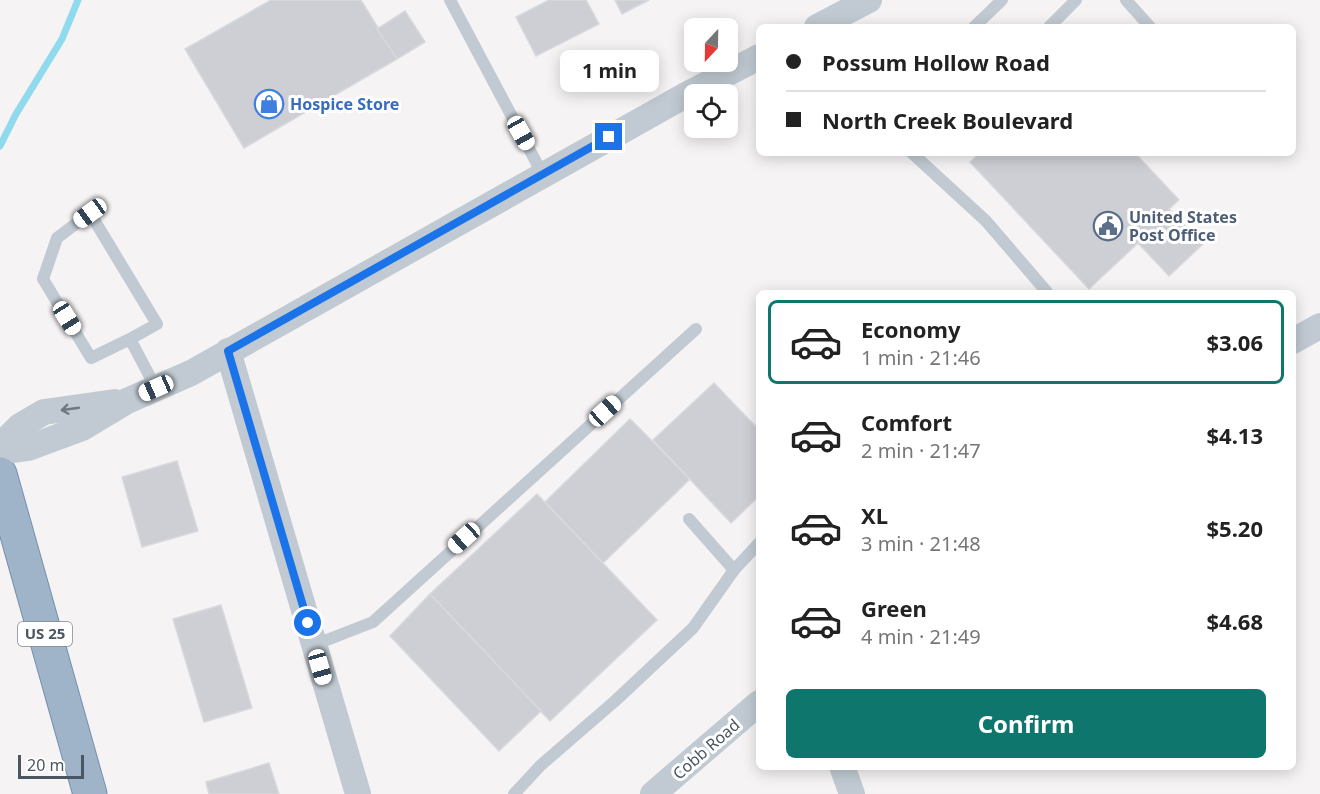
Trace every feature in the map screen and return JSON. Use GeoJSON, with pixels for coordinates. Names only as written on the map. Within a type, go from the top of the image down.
{"type":"FeatureCollection","features":[{"type":"Feature","properties":{"kind":"highway","name":"US 25"},"geometry":{"type":"LineString","coordinates":[[0,474],[90,794]]}},
{"type":"Feature","properties":{"kind":"street"},"geometry":{"type":"LineString","coordinates":[[825,24],[869,0]]}},
{"type":"Feature","properties":{"kind":"street"},"geometry":{"type":"LineString","coordinates":[[0,452],[28,448],[81,428],[128,400],[191,373],[684,96],[756,59]]}},
{"type":"Feature","properties":{"kind":"street"},"geometry":{"type":"LineString","coordinates":[[1296,339],[1320,326]]}},
{"type":"Feature","properties":{"kind":"street"},"geometry":{"type":"LineString","coordinates":[[228,351],[358,794]]}},
{"type":"Feature","properties":{"kind":"street"},"geometry":{"type":"LineString","coordinates":[[0,446],[20,426],[44,412],[128,400]]}},
{"type":"Feature","properties":{"kind":"street","name":"Cobb Road"},"geometry":{"type":"LineString","coordinates":[[653,794],[756,706]]}},
{"type":"Feature","properties":{"kind":"street"},"geometry":{"type":"LineString","coordinates":[[843,770],[852,794]]}},
{"type":"Feature","properties":{"kind":"lane"},"geometry":{"type":"LineString","coordinates":[[450,0],[543,175]]}},
{"type":"Feature","properties":{"kind":"lane"},"geometry":{"type":"LineString","coordinates":[[977,24],[1002,0]]}},
{"type":"Feature","properties":{"kind":"lane"},"geometry":{"type":"LineString","coordinates":[[1126,0],[1147,24]]}},
{"type":"Feature","properties":{"kind":"lane"},"geometry":{"type":"LineString","coordinates":[[1052,24],[1069,3]]}},
{"type":"Feature","properties":{"kind":"lane"},"geometry":{"type":"LineString","coordinates":[[915,156],[986,221],[1045,290]]}},
{"type":"Feature","properties":{"kind":"lane"},"geometry":{"type":"LineString","coordinates":[[90,213],[157,324],[130,339],[91,358],[43,279],[57,238],[90,213]]}},
{"type":"Feature","properties":{"kind":"lane"},"geometry":{"type":"LineString","coordinates":[[314,645],[372,622],[696,329]]}},
{"type":"Feature","properties":{"kind":"lane"},"geometry":{"type":"LineString","coordinates":[[130,339],[156,388]]}},
{"type":"Feature","properties":{"kind":"lane"},"geometry":{"type":"LineString","coordinates":[[689,519],[734,570]]}},
{"type":"Feature","properties":{"kind":"lane"},"geometry":{"type":"LineString","coordinates":[[514,794],[541,765],[615,701],[693,628],[734,570],[756,546]]}},
{"type":"Feature","properties":{"kind":"building","name":"Hospice Store"},"geometry":{"type":"Polygon","coordinates":[[[271,0],[361,0],[397,59],[244,148],[185,49],[271,0]]]}},
{"type":"Feature","properties":{"kind":"building"},"geometry":{"type":"Polygon","coordinates":[[[549,0],[586,0],[599,24],[536,56],[516,17],[549,0]]]}},
{"type":"Feature","properties":{"kind":"building"},"geometry":{"type":"Polygon","coordinates":[[[615,0],[649,0],[622,14],[615,0]]]}},
{"type":"Feature","properties":{"kind":"building"},"geometry":{"type":"Polygon","coordinates":[[[405,11],[425,42],[397,59],[377,29],[405,11]]]}},
{"type":"Feature","properties":{"kind":"building","name":"United States Post Office"},"geometry":{"type":"Polygon","coordinates":[[[977,156],[1138,156],[1179,200],[1169,209],[1203,244],[1169,276],[1138,243],[1089,289],[970,162],[977,156]]]}},
{"type":"Feature","properties":{"kind":"building"},"geometry":{"type":"Polygon","coordinates":[[[714,383],[756,427],[756,499],[731,523],[653,440],[714,383]]]}},
{"type":"Feature","properties":{"kind":"building"},"geometry":{"type":"Polygon","coordinates":[[[630,419],[690,479],[603,563],[545,502],[630,419]]]}},
{"type":"Feature","properties":{"kind":"building"},"geometry":{"type":"Polygon","coordinates":[[[177,461],[198,531],[142,547],[122,477],[177,461]]]}},
{"type":"Feature","properties":{"kind":"building"},"geometry":{"type":"Polygon","coordinates":[[[537,494],[657,620],[550,721],[430,594],[537,494]]]}},
{"type":"Feature","properties":{"kind":"building"},"geometry":{"type":"Polygon","coordinates":[[[430,594],[541,711],[499,751],[390,636],[430,594]]]}},
{"type":"Feature","properties":{"kind":"building"},"geometry":{"type":"Polygon","coordinates":[[[221,605],[252,708],[204,722],[173,619],[221,605]]]}},
{"type":"Feature","properties":{"kind":"building"},"geometry":{"type":"Polygon","coordinates":[[[269,763],[279,794],[209,794],[206,782],[269,763]]]}},
{"type":"Feature","properties":{"kind":"waterway"},"geometry":{"type":"LineString","coordinates":[[0,146],[16,114],[62,39],[78,0]]}},
{"type":"Feature","properties":{"kind":"place","name":"Hospice Store"},"geometry":{"type":"Point","coordinates":[269,104]}},
{"type":"Feature","properties":{"kind":"place","name":"United States Post Office"},"geometry":{"type":"Point","coordinates":[1108,226]}},
{"type":"Feature","properties":{"kind":"route"},"geometry":{"type":"LineString","coordinates":[[308,623],[228,351],[609,137]]}}]}
